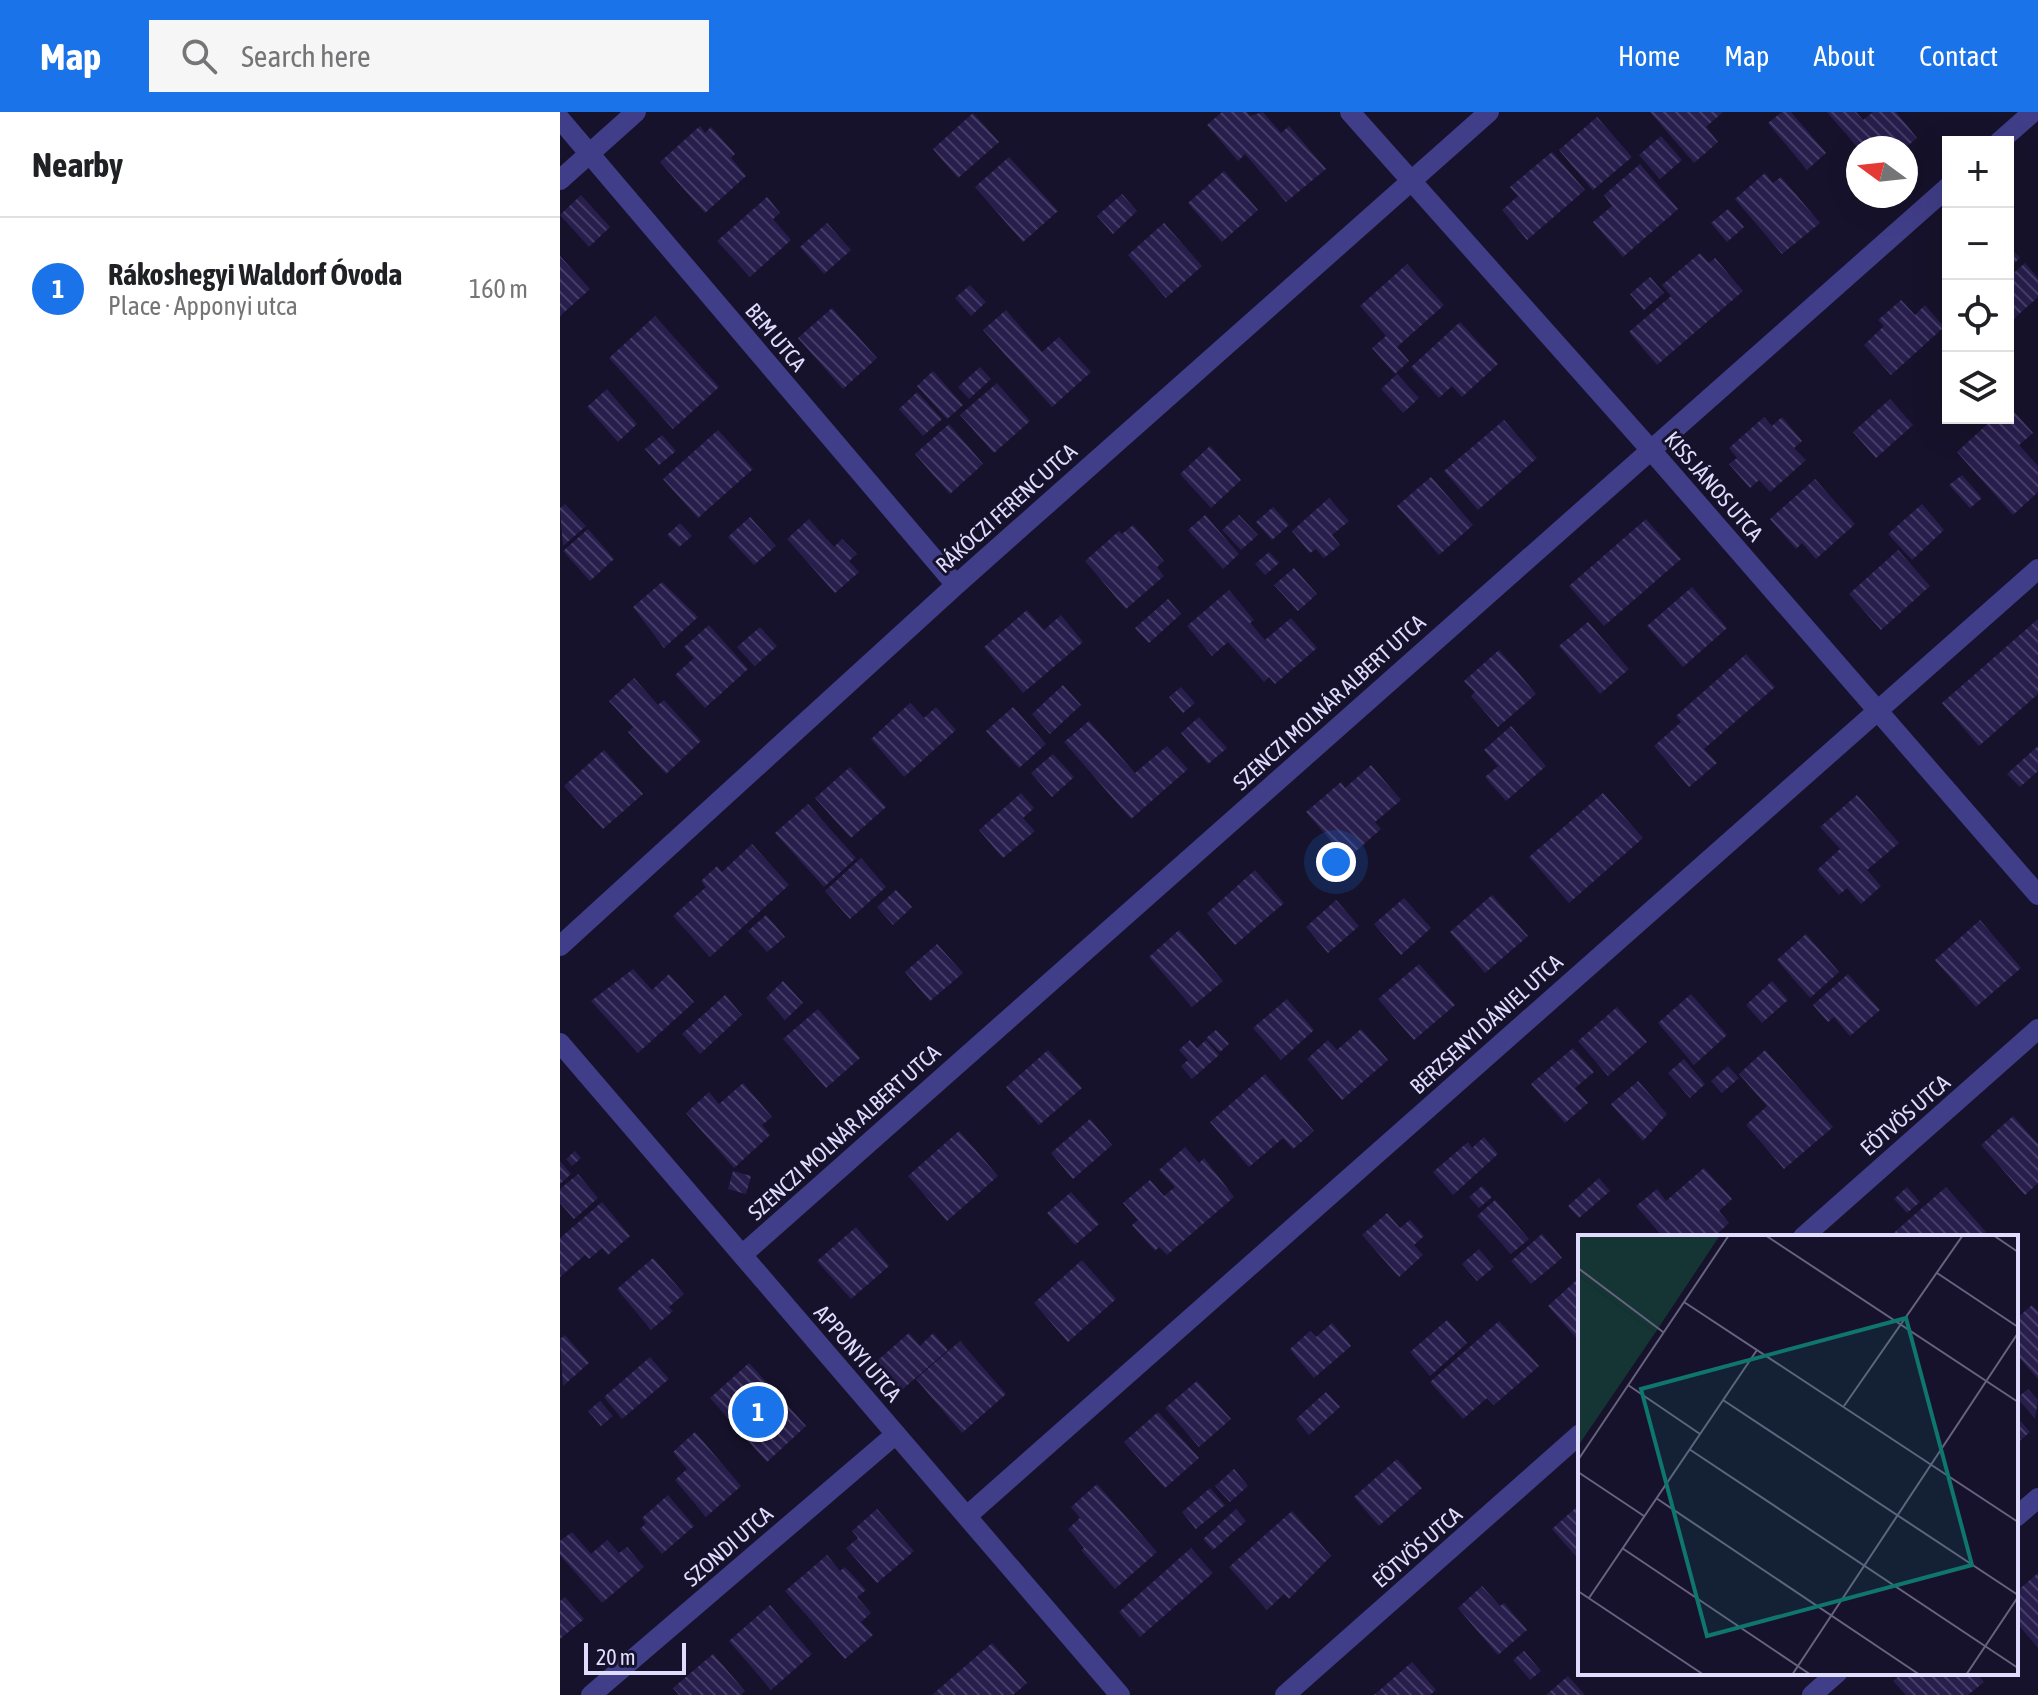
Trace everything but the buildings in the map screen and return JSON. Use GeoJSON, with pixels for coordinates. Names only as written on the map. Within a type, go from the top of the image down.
{"type":"FeatureCollection","features":[{"type":"Feature","properties":{"kind":"street"},"geometry":{"type":"LineString","coordinates":[[560,180],[636,112]]}},
{"type":"Feature","properties":{"kind":"street","name":"KISS JÁNOS UTCA"},"geometry":{"type":"LineString","coordinates":[[1350,112],[1650,449],[2038,895]]}},
{"type":"Feature","properties":{"kind":"street","name":"RÁKÓCZI FERENC UTCA"},"geometry":{"type":"LineString","coordinates":[[560,946],[956,585],[1489,112]]}},
{"type":"Feature","properties":{"kind":"street"},"geometry":{"type":"LineString","coordinates":[[2006,136],[2033,112]]}},
{"type":"Feature","properties":{"kind":"street","name":"BEM UTCA"},"geometry":{"type":"LineString","coordinates":[[560,119],[956,585]]}},
{"type":"Feature","properties":{"kind":"street","name":"SZENCZI MOLNÁR ALBERT UTCA"},"geometry":{"type":"LineString","coordinates":[[742,1255],[1942,192]]}},
{"type":"Feature","properties":{"kind":"street","name":"BERZSENYI DÁNIEL UTCA"},"geometry":{"type":"LineString","coordinates":[[967,1516],[2038,569]]}},
{"type":"Feature","properties":{"kind":"street","name":"EÖTVÖS UTCA"},"geometry":{"type":"LineString","coordinates":[[1805,1235],[2038,1029]]}},
{"type":"Feature","properties":{"kind":"street","name":"APPONYI UTCA"},"geometry":{"type":"LineString","coordinates":[[560,1043],[1120,1695]]}},
{"type":"Feature","properties":{"kind":"street","name":"SZONDI UTCA"},"geometry":{"type":"LineString","coordinates":[[591,1695],[896,1434]]}},
{"type":"Feature","properties":{"kind":"street","name":"EÖTVÖS UTCA"},"geometry":{"type":"LineString","coordinates":[[1285,1695],[1578,1436]]}},
{"type":"Feature","properties":{"kind":"street"},"geometry":{"type":"LineString","coordinates":[[2018,1515],[2038,1498]]}},
{"type":"Feature","properties":{"kind":"street"},"geometry":{"type":"LineString","coordinates":[[1812,1695],[1835,1675]]}},
{"type":"Feature","properties":{"kind":"place","name":"Rákoshegyi Waldorf Óvoda"},"geometry":{"type":"Point","coordinates":[758,1412]}}]}
